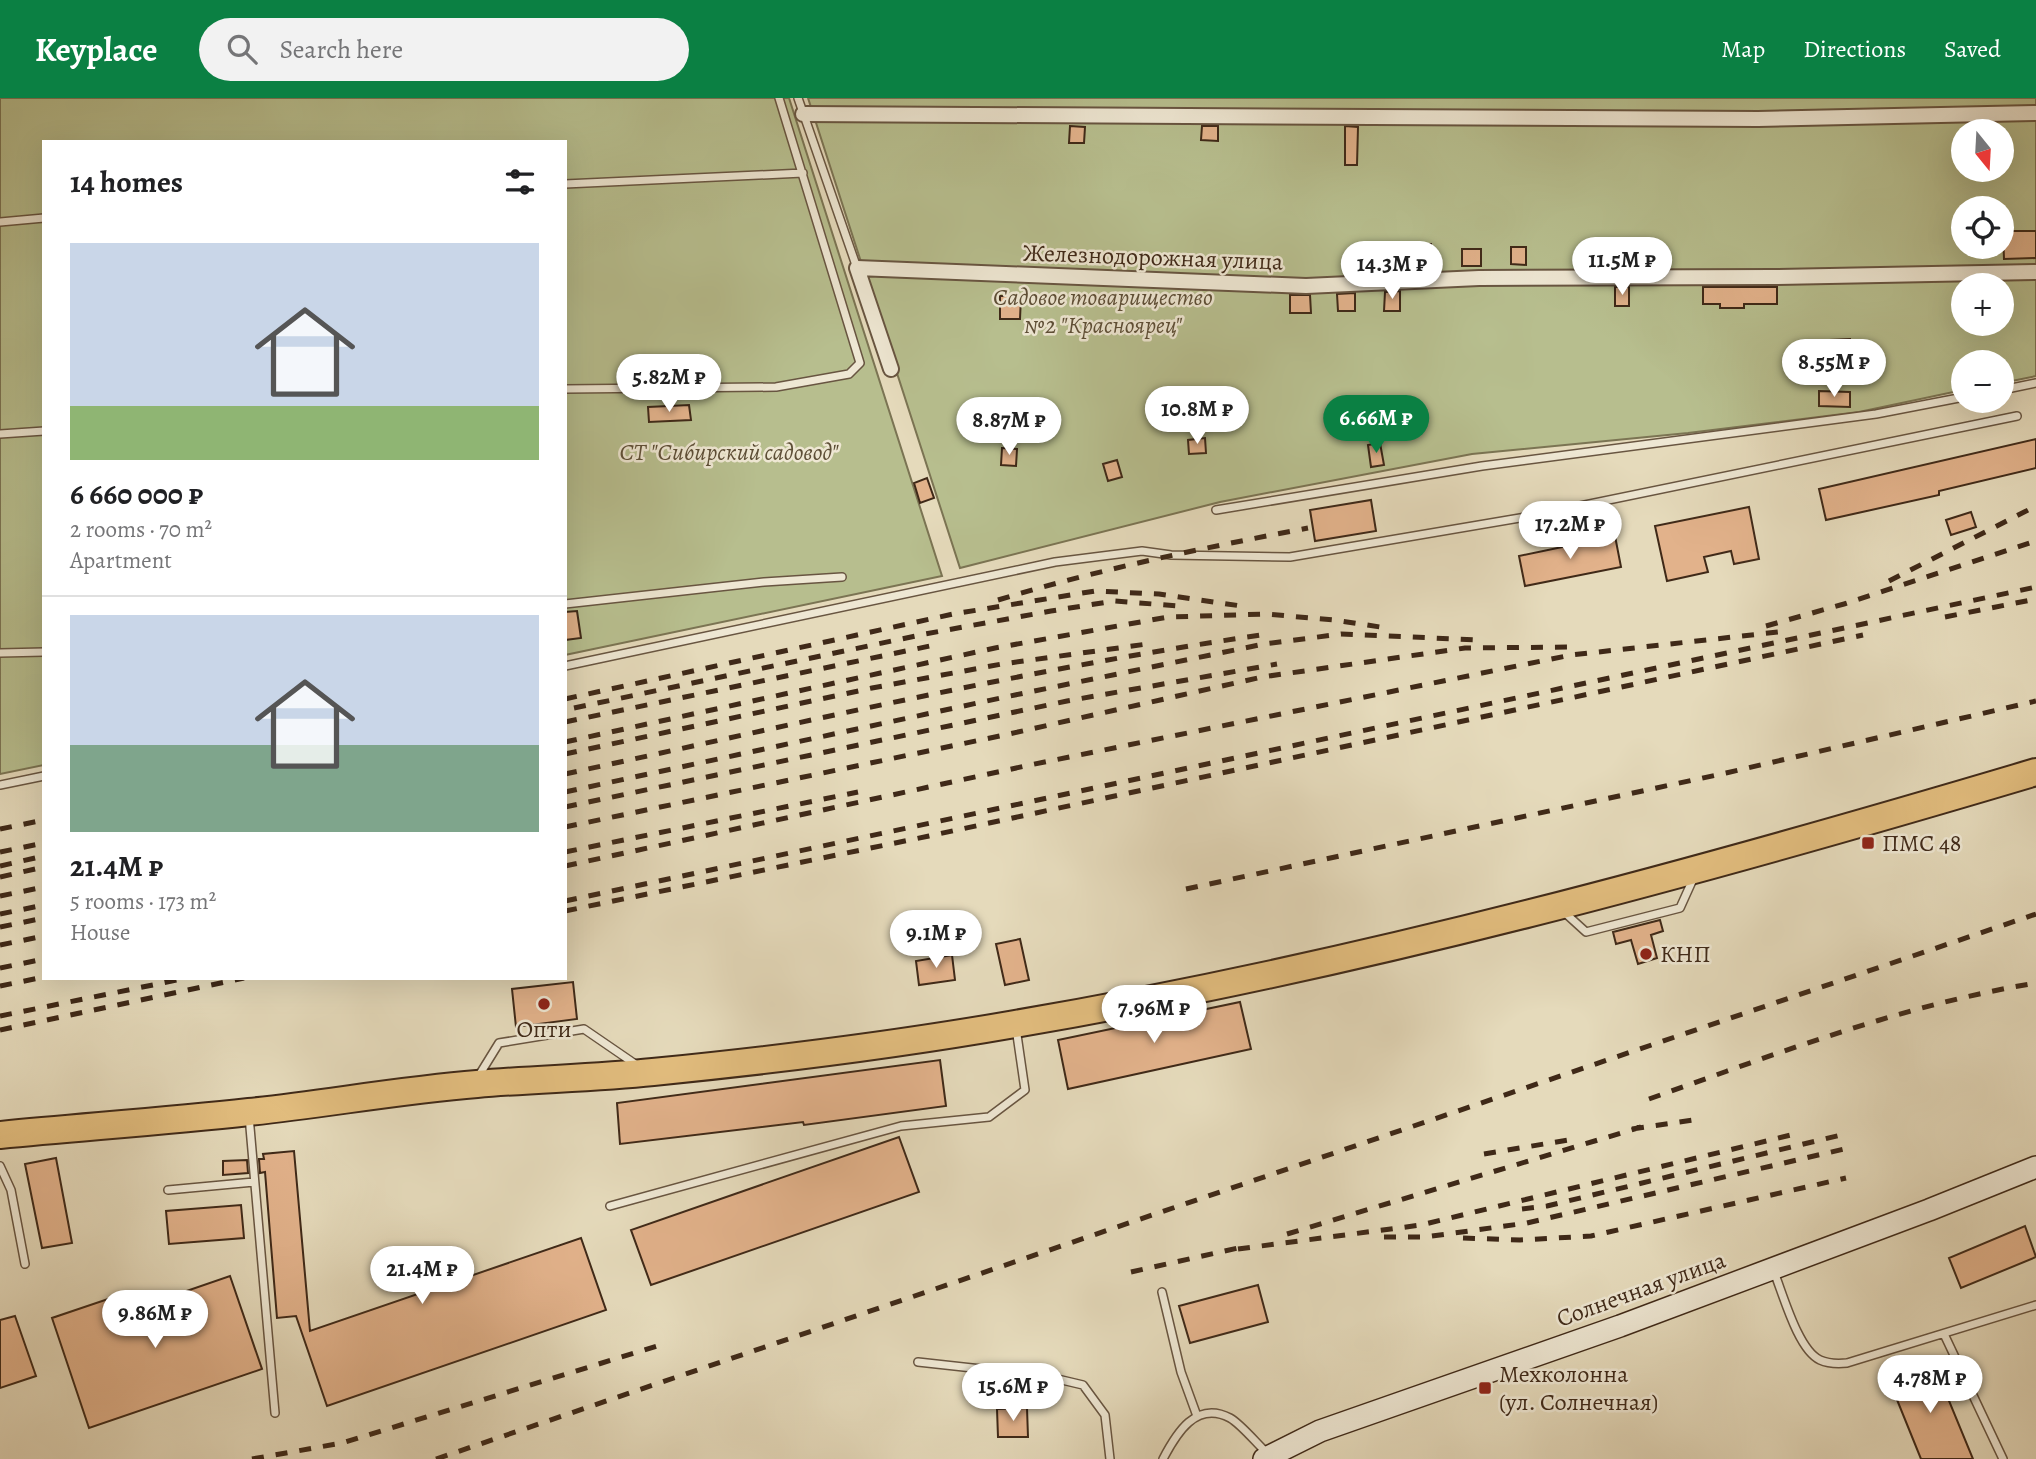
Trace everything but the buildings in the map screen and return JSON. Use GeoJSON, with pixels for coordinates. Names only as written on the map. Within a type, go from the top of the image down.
{"type":"FeatureCollection","features":[{"type":"Feature","properties":{"kind":"highway"},"geometry":{"type":"LineString","coordinates":[[0,1135],[248,1112],[474,1084],[648,1072],[820,1054],[1015,1024],[1238,981],[1422,941],[1697,871],[2036,772]]}},
{"type":"Feature","properties":{"kind":"street"},"geometry":{"type":"LineString","coordinates":[[803,114],[1758,119],[2036,113]]}},
{"type":"Feature","properties":{"kind":"street"},"geometry":{"type":"LineString","coordinates":[[857,268],[891,369]]}},
{"type":"Feature","properties":{"kind":"street","name":"Железнодорожная улица"},"geometry":{"type":"LineString","coordinates":[[857,268],[1306,286],[1479,278],[1775,277],[2036,272]]}},
{"type":"Feature","properties":{"kind":"street","name":"Солнечная улица"},"geometry":{"type":"LineString","coordinates":[[1267,1457],[1320,1431],[1620,1326],[2036,1167]]}},
{"type":"Feature","properties":{"kind":"lane"},"geometry":{"type":"LineString","coordinates":[[567,389],[776,387],[849,374],[860,363],[779,98]]}},
{"type":"Feature","properties":{"kind":"lane"},"geometry":{"type":"LineString","coordinates":[[797,98],[857,268]]}},
{"type":"Feature","properties":{"kind":"lane"},"geometry":{"type":"LineString","coordinates":[[567,184],[803,173]]}},
{"type":"Feature","properties":{"kind":"lane"},"geometry":{"type":"LineString","coordinates":[[0,222],[42,219]]}},
{"type":"Feature","properties":{"kind":"lane"},"geometry":{"type":"LineString","coordinates":[[2014,388],[2036,383]]}},
{"type":"Feature","properties":{"kind":"lane"},"geometry":{"type":"LineString","coordinates":[[1216,510],[1482,466],[1876,414],[1951,400]]}},
{"type":"Feature","properties":{"kind":"lane"},"geometry":{"type":"LineString","coordinates":[[567,666],[1055,562],[1142,551],[1171,555],[1290,557],[1527,517],[2017,416]]}},
{"type":"Feature","properties":{"kind":"lane"},"geometry":{"type":"LineString","coordinates":[[0,435],[42,431]]}},
{"type":"Feature","properties":{"kind":"lane"},"geometry":{"type":"LineString","coordinates":[[567,604],[764,582],[842,577]]}},
{"type":"Feature","properties":{"kind":"lane"},"geometry":{"type":"LineString","coordinates":[[0,653],[42,652]]}},
{"type":"Feature","properties":{"kind":"lane"},"geometry":{"type":"LineString","coordinates":[[0,785],[42,776]]}},
{"type":"Feature","properties":{"kind":"lane"},"geometry":{"type":"LineString","coordinates":[[610,1206],[901,1126],[989,1117],[1025,1090],[1015,1024]]}},
{"type":"Feature","properties":{"kind":"lane"},"geometry":{"type":"LineString","coordinates":[[474,1084],[499,1043],[584,1029],[648,1072]]}},
{"type":"Feature","properties":{"kind":"lane"},"geometry":{"type":"LineString","coordinates":[[248,1112],[275,1413]]}},
{"type":"Feature","properties":{"kind":"lane"},"geometry":{"type":"LineString","coordinates":[[0,1166],[11,1190],[24,1264]]}},
{"type":"Feature","properties":{"kind":"lane"},"geometry":{"type":"LineString","coordinates":[[168,1190],[254,1182]]}},
{"type":"Feature","properties":{"kind":"lane"},"geometry":{"type":"LineString","coordinates":[[1772,1268],[1799,1336],[1809,1352],[1817,1359],[1831,1364],[1847,1363],[2035,1307]]}},
{"type":"Feature","properties":{"kind":"lane"},"geometry":{"type":"LineString","coordinates":[[1161,1292],[1181,1372],[1197,1416]]}},
{"type":"Feature","properties":{"kind":"lane"},"geometry":{"type":"LineString","coordinates":[[1944,1334],[2003,1459]]}},
{"type":"Feature","properties":{"kind":"lane"},"geometry":{"type":"LineString","coordinates":[[918,1362],[1045,1376],[1083,1385],[1105,1415],[1110,1459]]}},
{"type":"Feature","properties":{"kind":"lane"},"geometry":{"type":"LineString","coordinates":[[1163,1459],[1185,1424],[1197,1416],[1212,1414],[1230,1418],[1267,1457]]}},
{"type":"Feature","properties":{"kind":"green space","name":"СТ \"Сибирский садовод\""},"geometry":{"type":"Polygon","coordinates":[[[0,98],[789,98],[942,576],[567,655],[567,140],[42,140],[42,765],[0,774],[0,98]]]}},
{"type":"Feature","properties":{"kind":"green space","name":"Садовое товарищество №2 \"Красноярец\""},"geometry":{"type":"Polygon","coordinates":[[[808,98],[2036,98],[2036,376],[2014,381],[2014,350],[1951,350],[1951,393],[1859,412],[1688,433],[1472,454],[1220,502],[960,568],[808,98]]]}},
{"type":"Feature","properties":{"kind":"railway"},"geometry":{"type":"LineString","coordinates":[[1889,581],[2036,506]]}},
{"type":"Feature","properties":{"kind":"railway"},"geometry":{"type":"LineString","coordinates":[[998,600],[1152,560],[1308,528]]}},
{"type":"Feature","properties":{"kind":"railway"},"geometry":{"type":"LineString","coordinates":[[1766,626],[1844,604],[2036,541]]}},
{"type":"Feature","properties":{"kind":"railway"},"geometry":{"type":"LineString","coordinates":[[567,901],[2036,587]]}},
{"type":"Feature","properties":{"kind":"railway"},"geometry":{"type":"LineString","coordinates":[[567,699],[953,614],[1095,591],[1159,594],[1248,607]]}},
{"type":"Feature","properties":{"kind":"railway"},"geometry":{"type":"LineString","coordinates":[[1945,617],[2036,599]]}},
{"type":"Feature","properties":{"kind":"railway"},"geometry":{"type":"LineString","coordinates":[[574,708],[925,634],[1051,611],[1114,601],[1179,606]]}},
{"type":"Feature","properties":{"kind":"railway"},"geometry":{"type":"LineString","coordinates":[[567,742],[995,648],[1168,617],[1266,614],[1380,627]]}},
{"type":"Feature","properties":{"kind":"railway"},"geometry":{"type":"LineString","coordinates":[[567,866],[1030,765],[1571,655],[1787,631]]}},
{"type":"Feature","properties":{"kind":"railway"},"geometry":{"type":"LineString","coordinates":[[567,792],[1264,644],[1341,634],[1480,640]]}},
{"type":"Feature","properties":{"kind":"railway"},"geometry":{"type":"LineString","coordinates":[[567,774],[999,681],[1261,635]]}},
{"type":"Feature","properties":{"kind":"railway"},"geometry":{"type":"LineString","coordinates":[[567,911],[929,836],[1863,635]]}},
{"type":"Feature","properties":{"kind":"railway"},"geometry":{"type":"LineString","coordinates":[[567,754],[872,688],[1002,664],[1147,644]]}},
{"type":"Feature","properties":{"kind":"railway"},"geometry":{"type":"LineString","coordinates":[[567,722],[930,646]]}},
{"type":"Feature","properties":{"kind":"railway"},"geometry":{"type":"LineString","coordinates":[[567,827],[1009,734],[1262,677],[1465,648],[1575,647]]}},
{"type":"Feature","properties":{"kind":"railway"},"geometry":{"type":"LineString","coordinates":[[567,807],[1067,701],[1277,664]]}},
{"type":"Feature","properties":{"kind":"railway"},"geometry":{"type":"LineString","coordinates":[[1186,889],[1726,773],[2036,701]]}},
{"type":"Feature","properties":{"kind":"railway"},"geometry":{"type":"LineString","coordinates":[[567,852],[858,792]]}},
{"type":"Feature","properties":{"kind":"railway"},"geometry":{"type":"LineString","coordinates":[[0,829],[42,820]]}},
{"type":"Feature","properties":{"kind":"railway"},"geometry":{"type":"LineString","coordinates":[[0,852],[42,843]]}},
{"type":"Feature","properties":{"kind":"railway"},"geometry":{"type":"LineString","coordinates":[[0,866],[42,856]]}},
{"type":"Feature","properties":{"kind":"railway"},"geometry":{"type":"LineString","coordinates":[[0,877],[42,867]]}},
{"type":"Feature","properties":{"kind":"railway"},"geometry":{"type":"LineString","coordinates":[[0,896],[42,887]]}},
{"type":"Feature","properties":{"kind":"railway"},"geometry":{"type":"LineString","coordinates":[[0,914],[42,905]]}},
{"type":"Feature","properties":{"kind":"railway"},"geometry":{"type":"LineString","coordinates":[[436,1459],[2036,914]]}},
{"type":"Feature","properties":{"kind":"railway"},"geometry":{"type":"LineString","coordinates":[[0,927],[42,918]]}},
{"type":"Feature","properties":{"kind":"railway"},"geometry":{"type":"LineString","coordinates":[[0,945],[42,936]]}},
{"type":"Feature","properties":{"kind":"railway"},"geometry":{"type":"LineString","coordinates":[[0,968],[42,959]]}},
{"type":"Feature","properties":{"kind":"railway"},"geometry":{"type":"LineString","coordinates":[[0,986],[42,977]]}},
{"type":"Feature","properties":{"kind":"railway"},"geometry":{"type":"LineString","coordinates":[[0,1016],[177,980]]}},
{"type":"Feature","properties":{"kind":"railway"},"geometry":{"type":"LineString","coordinates":[[0,1030],[235,980]]}},
{"type":"Feature","properties":{"kind":"railway"},"geometry":{"type":"LineString","coordinates":[[1649,1099],[1840,1032],[1937,1004],[2036,983]]}},
{"type":"Feature","properties":{"kind":"railway"},"geometry":{"type":"LineString","coordinates":[[1632,1129],[1700,1119]]}},
{"type":"Feature","properties":{"kind":"railway"},"geometry":{"type":"LineString","coordinates":[[1287,1234],[1641,1127]]}},
{"type":"Feature","properties":{"kind":"railway"},"geometry":{"type":"LineString","coordinates":[[1238,1249],[1421,1225],[1795,1134]]}},
{"type":"Feature","properties":{"kind":"railway"},"geometry":{"type":"LineString","coordinates":[[1522,1209],[1547,1206],[1841,1135]]}},
{"type":"Feature","properties":{"kind":"railway"},"geometry":{"type":"LineString","coordinates":[[1484,1154],[1574,1139]]}},
{"type":"Feature","properties":{"kind":"railway"},"geometry":{"type":"LineString","coordinates":[[1384,1237],[1425,1237],[1527,1223],[1844,1149]]}},
{"type":"Feature","properties":{"kind":"railway"},"geometry":{"type":"LineString","coordinates":[[1463,1238],[1520,1240],[1591,1236],[1846,1178]]}},
{"type":"Feature","properties":{"kind":"railway"},"geometry":{"type":"LineString","coordinates":[[1131,1272],[1247,1246]]}},
{"type":"Feature","properties":{"kind":"railway"},"geometry":{"type":"LineString","coordinates":[[252,1459],[342,1443],[667,1343]]}},
{"type":"Feature","properties":{"kind":"place","name":"ПМС 48"},"geometry":{"type":"Point","coordinates":[1868,843]}},
{"type":"Feature","properties":{"kind":"place","name":"КНП"},"geometry":{"type":"Point","coordinates":[1646,954]}},
{"type":"Feature","properties":{"kind":"place","name":"Опти"},"geometry":{"type":"Point","coordinates":[544,1004]}},
{"type":"Feature","properties":{"kind":"place","name":"Мехколонна (ул. Солнечная)"},"geometry":{"type":"Point","coordinates":[1485,1388]}}]}
